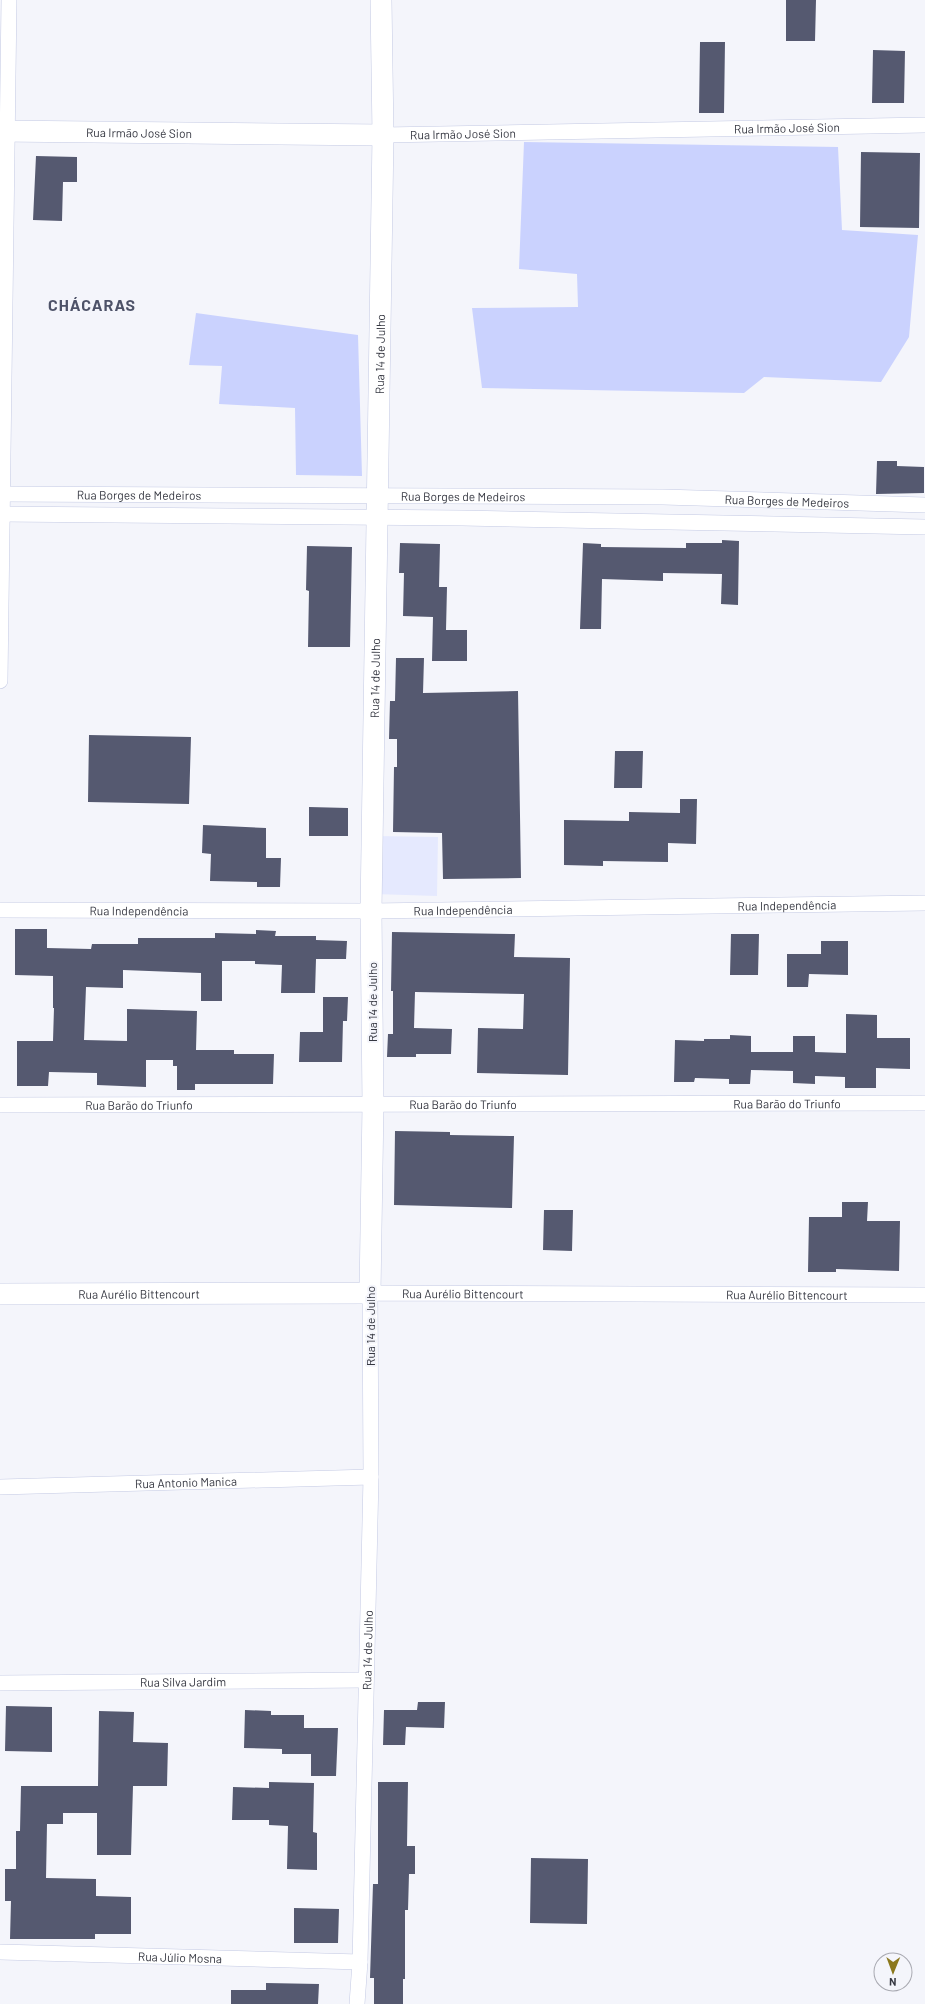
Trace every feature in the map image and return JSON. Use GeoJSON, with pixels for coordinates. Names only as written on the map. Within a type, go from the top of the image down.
{"type":"FeatureCollection","features":[{"type":"Feature","properties":{"kind":"street"},"geometry":{"type":"LineString","coordinates":[[0,681],[4,131],[9,0]]}},
{"type":"Feature","properties":{"kind":"street","name":"Rua 14 de Julho"},"geometry":{"type":"LineString","coordinates":[[357,2004],[360,1962],[371,1477],[370,1293],[373,1105],[371,911],[383,135],[381,0]]}},
{"type":"Feature","properties":{"kind":"street","name":"Rua Irmão José Sion"},"geometry":{"type":"LineString","coordinates":[[4,131],[383,135],[925,125]]}},
{"type":"Feature","properties":{"kind":"street","name":"Rua Borges de Medeiros"},"geometry":{"type":"LineString","coordinates":[[1,494],[662,497],[925,505]]}},
{"type":"Feature","properties":{"kind":"street"},"geometry":{"type":"LineString","coordinates":[[662,497],[662,522]]}},
{"type":"Feature","properties":{"kind":"street","name":"Rua Borges de Medeiros"},"geometry":{"type":"LineString","coordinates":[[1,514],[378,517],[925,527]]}},
{"type":"Feature","properties":{"kind":"street","name":"Rua Independência"},"geometry":{"type":"LineString","coordinates":[[0,910],[371,911],[925,903]]}},
{"type":"Feature","properties":{"kind":"street","name":"Rua Barão do Triunfo"},"geometry":{"type":"LineString","coordinates":[[0,1105],[925,1103]]}},
{"type":"Feature","properties":{"kind":"street","name":"Rua Aurélio Bittencourt"},"geometry":{"type":"LineString","coordinates":[[0,1294],[370,1293],[925,1295]]}},
{"type":"Feature","properties":{"kind":"street","name":"Rua Antonio Manica"},"geometry":{"type":"LineString","coordinates":[[0,1487],[371,1477]]}},
{"type":"Feature","properties":{"kind":"street","name":"Rua Silva Jardim"},"geometry":{"type":"LineString","coordinates":[[0,1683],[366,1680]]}},
{"type":"Feature","properties":{"kind":"street","name":"Rua Júlio Mosna"},"geometry":{"type":"LineString","coordinates":[[0,1952],[360,1962]]}},
{"type":"Feature","properties":{"kind":"shaded area"},"geometry":{"type":"Polygon","coordinates":[[[524,142],[838,147],[842,230],[918,235],[909,337],[881,382],[764,377],[744,393],[482,388],[472,308],[578,307],[577,274],[519,269],[524,142]]]}},
{"type":"Feature","properties":{"kind":"shaded area"},"geometry":{"type":"Polygon","coordinates":[[[196,313],[358,335],[362,476],[296,475],[295,408],[219,404],[222,366],[189,365],[196,313]]]}},
{"type":"Feature","properties":{"kind":"shaded area"},"geometry":{"type":"Polygon","coordinates":[[[375,836],[438,837],[437,896],[374,894],[375,836]]]}},
{"type":"Feature","properties":{"kind":"building"},"geometry":{"type":"Polygon","coordinates":[[[786,0],[816,0],[815,41],[786,41],[786,0]]]}},
{"type":"Feature","properties":{"kind":"building"},"geometry":{"type":"Polygon","coordinates":[[[700,42],[725,42],[724,113],[699,113],[700,42]]]}},
{"type":"Feature","properties":{"kind":"building"},"geometry":{"type":"Polygon","coordinates":[[[873,50],[905,51],[904,103],[872,103],[873,50]]]}},
{"type":"Feature","properties":{"kind":"building"},"geometry":{"type":"Polygon","coordinates":[[[861,152],[920,153],[919,228],[860,227],[861,152]]]}},
{"type":"Feature","properties":{"kind":"building"},"geometry":{"type":"Polygon","coordinates":[[[36,156],[77,157],[77,182],[63,182],[62,221],[33,220],[36,156]]]}},
{"type":"Feature","properties":{"kind":"building"},"geometry":{"type":"Polygon","coordinates":[[[877,461],[897,461],[897,466],[924,467],[924,493],[876,494],[877,461]]]}},
{"type":"Feature","properties":{"kind":"building"},"geometry":{"type":"Polygon","coordinates":[[[722,540],[739,541],[738,605],[721,604],[722,574],[663,573],[663,581],[602,579],[601,629],[580,629],[583,543],[601,544],[601,547],[686,548],[686,543],[722,543],[722,540]]]}},
{"type":"Feature","properties":{"kind":"building"},"geometry":{"type":"Polygon","coordinates":[[[400,543],[440,544],[439,587],[447,587],[446,630],[467,630],[467,661],[432,661],[433,617],[403,616],[404,573],[399,573],[400,543]]]}},
{"type":"Feature","properties":{"kind":"building"},"geometry":{"type":"Polygon","coordinates":[[[307,546],[352,547],[350,647],[308,647],[309,591],[306,590],[307,546]]]}},
{"type":"Feature","properties":{"kind":"building"},"geometry":{"type":"Polygon","coordinates":[[[396,658],[424,658],[423,693],[518,691],[521,878],[443,879],[442,833],[393,832],[394,767],[397,767],[397,739],[389,739],[390,701],[395,701],[396,658]]]}},
{"type":"Feature","properties":{"kind":"building"},"geometry":{"type":"Polygon","coordinates":[[[89,735],[191,737],[189,804],[88,802],[89,735]]]}},
{"type":"Feature","properties":{"kind":"building"},"geometry":{"type":"Polygon","coordinates":[[[615,751],[643,751],[642,788],[614,788],[615,751]]]}},
{"type":"Feature","properties":{"kind":"building"},"geometry":{"type":"Polygon","coordinates":[[[680,799],[697,799],[696,844],[668,843],[668,862],[603,861],[603,866],[564,865],[564,820],[629,821],[629,812],[680,813],[680,799]]]}},
{"type":"Feature","properties":{"kind":"building"},"geometry":{"type":"Polygon","coordinates":[[[309,807],[348,808],[348,836],[309,836],[309,807]]]}},
{"type":"Feature","properties":{"kind":"building"},"geometry":{"type":"Polygon","coordinates":[[[203,825],[266,828],[266,858],[281,858],[280,887],[257,887],[257,882],[210,881],[211,854],[202,853],[203,825]]]}},
{"type":"Feature","properties":{"kind":"building"},"geometry":{"type":"Polygon","coordinates":[[[15,929],[47,929],[47,948],[91,949],[92,944],[138,944],[138,938],[215,938],[215,933],[256,934],[256,930],[276,931],[275,936],[316,936],[316,940],[347,941],[346,959],[316,959],[315,993],[281,993],[282,965],[255,964],[255,961],[222,961],[222,1001],[201,1001],[201,973],[123,970],[123,988],[86,987],[84,1040],[127,1041],[127,1009],[197,1011],[196,1050],[234,1050],[234,1054],[274,1054],[273,1084],[195,1084],[195,1090],[177,1090],[177,1066],[173,1066],[173,1060],[146,1060],[146,1087],[97,1085],[97,1073],[49,1072],[48,1086],[17,1086],[17,1041],[53,1041],[54,1008],[53,976],[15,975],[15,929]]]}},
{"type":"Feature","properties":{"kind":"building"},"geometry":{"type":"Polygon","coordinates":[[[392,932],[515,934],[514,957],[570,958],[568,1075],[477,1073],[478,1028],[523,1029],[524,994],[415,992],[414,1028],[452,1029],[451,1054],[416,1054],[416,1057],[387,1057],[388,1034],[393,1034],[393,991],[391,991],[392,932]]]}},
{"type":"Feature","properties":{"kind":"building"},"geometry":{"type":"Polygon","coordinates":[[[731,934],[759,934],[758,975],[730,975],[731,934]]]}},
{"type":"Feature","properties":{"kind":"building"},"geometry":{"type":"Polygon","coordinates":[[[821,941],[848,941],[848,975],[809,974],[808,987],[787,987],[787,954],[821,954],[821,941]]]}},
{"type":"Feature","properties":{"kind":"building"},"geometry":{"type":"Polygon","coordinates":[[[323,997],[348,997],[347,1021],[343,1021],[342,1062],[299,1062],[300,1032],[323,1032],[323,997]]]}},
{"type":"Feature","properties":{"kind":"building"},"geometry":{"type":"Polygon","coordinates":[[[846,1014],[877,1015],[877,1038],[910,1038],[910,1069],[876,1068],[876,1088],[845,1088],[845,1077],[815,1076],[815,1084],[793,1083],[793,1071],[751,1070],[750,1084],[729,1084],[729,1079],[695,1078],[694,1082],[674,1082],[675,1040],[704,1041],[704,1039],[730,1039],[730,1035],[751,1036],[751,1052],[793,1052],[793,1036],[815,1036],[815,1052],[846,1053],[846,1014]]]}},
{"type":"Feature","properties":{"kind":"building"},"geometry":{"type":"Polygon","coordinates":[[[395,1131],[450,1132],[450,1135],[514,1136],[512,1208],[394,1205],[395,1131]]]}},
{"type":"Feature","properties":{"kind":"building"},"geometry":{"type":"Polygon","coordinates":[[[842,1202],[868,1202],[867,1221],[900,1221],[899,1271],[836,1269],[836,1272],[808,1272],[809,1217],[842,1217],[842,1202]]]}},
{"type":"Feature","properties":{"kind":"building"},"geometry":{"type":"Polygon","coordinates":[[[544,1210],[573,1210],[572,1251],[543,1250],[544,1210]]]}},
{"type":"Feature","properties":{"kind":"building"},"geometry":{"type":"Polygon","coordinates":[[[418,1702],[445,1702],[444,1728],[406,1727],[405,1745],[383,1745],[384,1710],[417,1710],[418,1702]]]}},
{"type":"Feature","properties":{"kind":"building"},"geometry":{"type":"Polygon","coordinates":[[[6,1706],[52,1707],[52,1752],[5,1751],[6,1706]]]}},
{"type":"Feature","properties":{"kind":"building"},"geometry":{"type":"Polygon","coordinates":[[[245,1710],[271,1711],[271,1715],[304,1715],[304,1728],[338,1728],[336,1776],[311,1776],[311,1754],[282,1754],[282,1749],[244,1748],[245,1710]]]}},
{"type":"Feature","properties":{"kind":"building"},"geometry":{"type":"Polygon","coordinates":[[[99,1711],[134,1712],[133,1742],[168,1743],[167,1786],[133,1786],[131,1855],[97,1855],[97,1813],[63,1813],[63,1824],[47,1824],[46,1878],[96,1879],[96,1896],[131,1897],[131,1934],[95,1934],[95,1939],[10,1939],[11,1901],[5,1901],[5,1869],[16,1869],[16,1831],[20,1831],[21,1786],[98,1786],[99,1711]]]}},
{"type":"Feature","properties":{"kind":"building"},"geometry":{"type":"Polygon","coordinates":[[[269,1782],[314,1783],[313,1832],[317,1833],[317,1870],[287,1869],[288,1826],[269,1825],[269,1820],[232,1820],[233,1787],[269,1788],[269,1782]]]}},
{"type":"Feature","properties":{"kind":"building"},"geometry":{"type":"Polygon","coordinates":[[[378,1782],[408,1782],[407,1846],[415,1846],[415,1874],[409,1874],[408,1910],[405,1910],[405,1979],[403,1979],[403,2004],[374,2004],[374,1978],[370,1978],[373,1884],[378,1884],[378,1782]]]}},
{"type":"Feature","properties":{"kind":"building"},"geometry":{"type":"Polygon","coordinates":[[[531,1858],[588,1859],[587,1924],[530,1923],[531,1858]]]}},
{"type":"Feature","properties":{"kind":"building"},"geometry":{"type":"Polygon","coordinates":[[[294,1908],[339,1909],[338,1943],[294,1943],[294,1908]]]}},
{"type":"Feature","properties":{"kind":"building"},"geometry":{"type":"Polygon","coordinates":[[[266,1983],[319,1984],[318,2004],[231,2004],[231,1990],[266,1990],[266,1983]]]}},
{"type":"Feature","properties":{"kind":"district","name":"CHÁCARAS"},"geometry":{"type":"Point","coordinates":[92,304]}}]}
